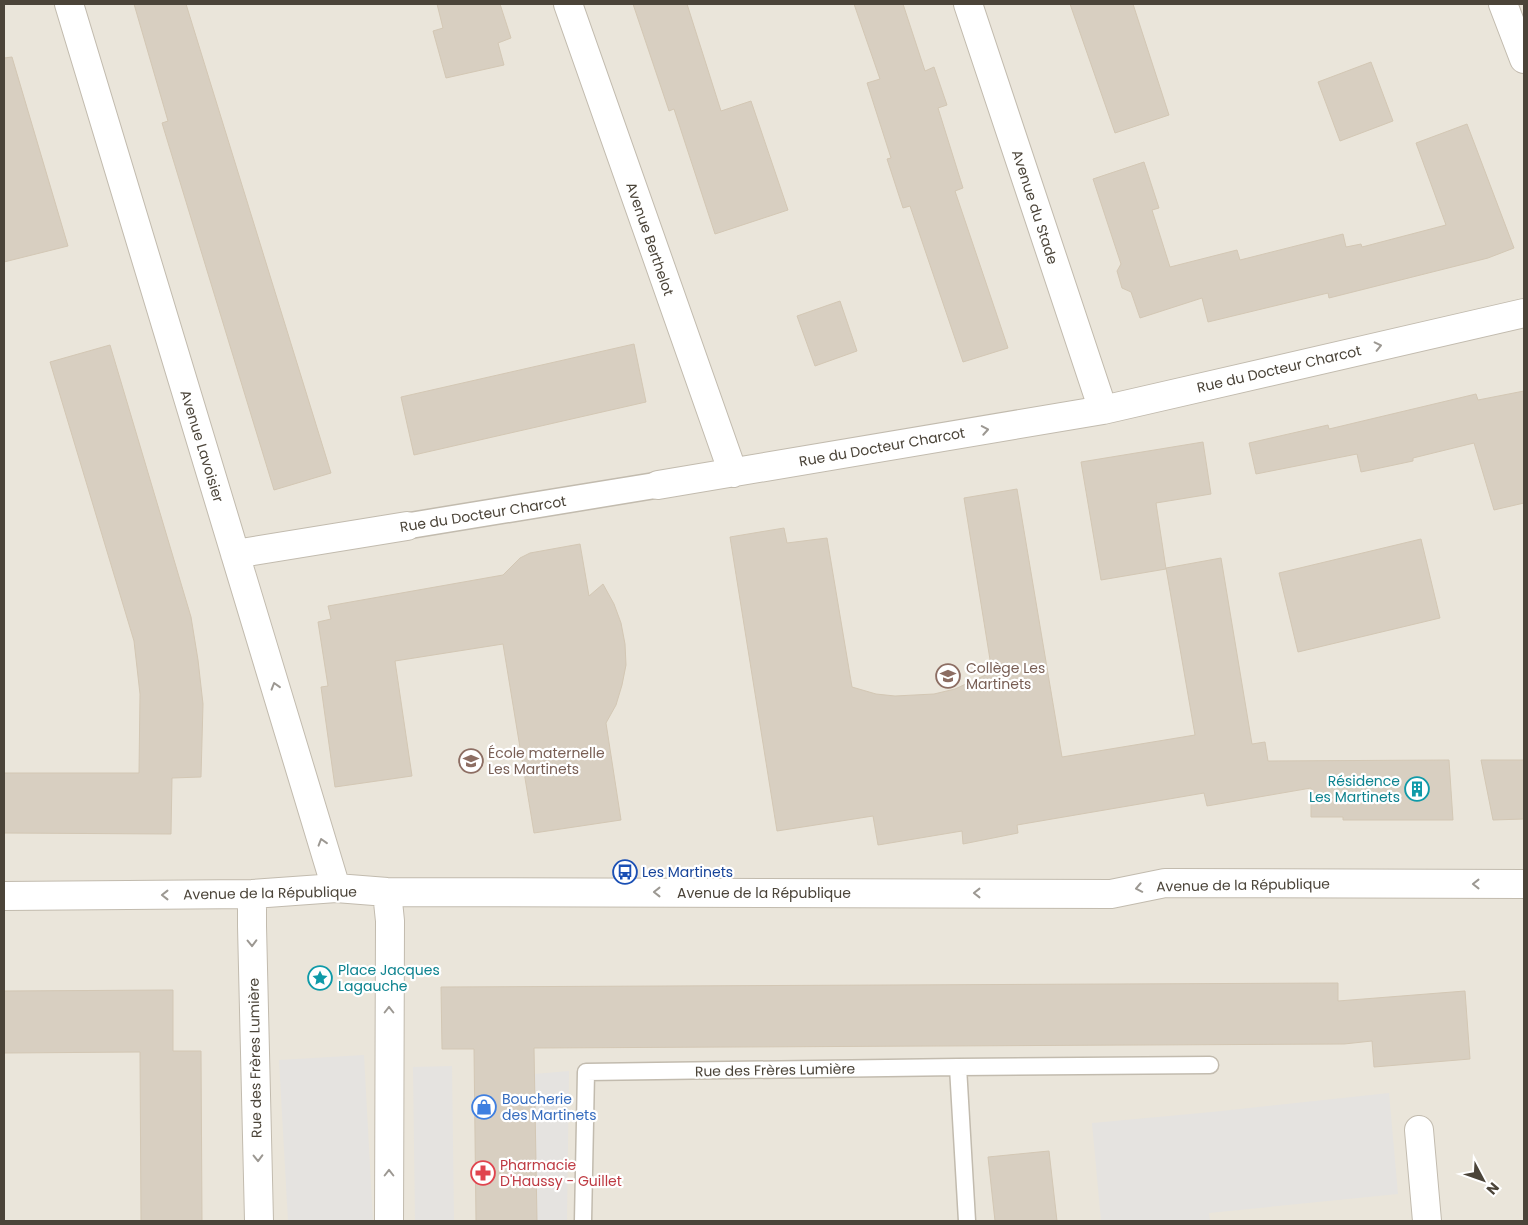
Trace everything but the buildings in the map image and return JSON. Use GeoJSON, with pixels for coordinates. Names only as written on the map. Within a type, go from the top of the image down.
{"type":"FeatureCollection","features":[{"type":"Feature","properties":{"kind":"street","name":"Avenue Lavoisier"},"geometry":{"type":"LineString","coordinates":[[69,4],[336,888]]}},
{"type":"Feature","properties":{"kind":"street","name":"Avenue Berthelot"},"geometry":{"type":"LineString","coordinates":[[568,4],[732,473]]}},
{"type":"Feature","properties":{"kind":"street","name":"Avenue du Stade"},"geometry":{"type":"LineString","coordinates":[[968,4],[1103,410]]}},
{"type":"Feature","properties":{"kind":"street"},"geometry":{"type":"LineString","coordinates":[[1503,4],[1524,59]]}},
{"type":"Feature","properties":{"kind":"street","name":"Rue du Docteur Charcot"},"geometry":{"type":"LineString","coordinates":[[235,554],[1103,410],[1524,313]]}},
{"type":"Feature","properties":{"kind":"street","name":"Avenue de la République"},"geometry":{"type":"LineString","coordinates":[[4,896],[252,894],[336,888],[387,892],[1111,894],[1166,883],[1524,884]]}},
{"type":"Feature","properties":{"kind":"street"},"geometry":{"type":"LineString","coordinates":[[387,892],[390,921],[389,1221]]}},
{"type":"Feature","properties":{"kind":"street","name":"Rue des Frères Lumière"},"geometry":{"type":"LineString","coordinates":[[252,894],[259,1221]]}},
{"type":"Feature","properties":{"kind":"street"},"geometry":{"type":"LineString","coordinates":[[1419,1130],[1427,1221]]}},
{"type":"Feature","properties":{"kind":"lane"},"geometry":{"type":"LineString","coordinates":[[967,1221],[958,1067],[1210,1065]]}},
{"type":"Feature","properties":{"kind":"lane","name":"Rue des Frères Lumière"},"geometry":{"type":"LineString","coordinates":[[583,1221],[586,1072],[958,1067]]}},
{"type":"Feature","properties":{"kind":"shaded area"},"geometry":{"type":"Polygon","coordinates":[[[4,4],[1524,4],[1524,1221],[4,1221],[4,4]]]}},
{"type":"Feature","properties":{"kind":"shaded area"},"geometry":{"type":"Polygon","coordinates":[[[364,1055],[373,1221],[288,1221],[279,1060],[364,1055]]]}},
{"type":"Feature","properties":{"kind":"shaded area"},"geometry":{"type":"Polygon","coordinates":[[[452,1066],[454,1221],[415,1221],[413,1067],[452,1066]]]}},
{"type":"Feature","properties":{"kind":"shaded area"},"geometry":{"type":"Polygon","coordinates":[[[569,1071],[567,1221],[537,1221],[534,1074],[569,1071]]]}},
{"type":"Feature","properties":{"kind":"shaded area"},"geometry":{"type":"Polygon","coordinates":[[[1389,1093],[1398,1194],[1209,1213],[1210,1221],[1101,1221],[1092,1123],[1389,1093]]]}},
{"type":"Feature","properties":{"kind":"place","name":"Collège Les Martinets"},"geometry":{"type":"Point","coordinates":[948,676]}},
{"type":"Feature","properties":{"kind":"place","name":"École maternelle Les Martinets"},"geometry":{"type":"Point","coordinates":[471,761]}},
{"type":"Feature","properties":{"kind":"place","name":"Résidence Les Martinets"},"geometry":{"type":"Point","coordinates":[1417,789]}},
{"type":"Feature","properties":{"kind":"place","name":"Les Martinets"},"geometry":{"type":"Point","coordinates":[625,872]}},
{"type":"Feature","properties":{"kind":"place","name":"Place Jacques Lagauche"},"geometry":{"type":"Point","coordinates":[320,978]}},
{"type":"Feature","properties":{"kind":"place","name":"Boucherie des Martinets"},"geometry":{"type":"Point","coordinates":[484,1107]}},
{"type":"Feature","properties":{"kind":"place","name":"Pharmacie D'Haussy - Guillet"},"geometry":{"type":"Point","coordinates":[483,1173]}}]}
